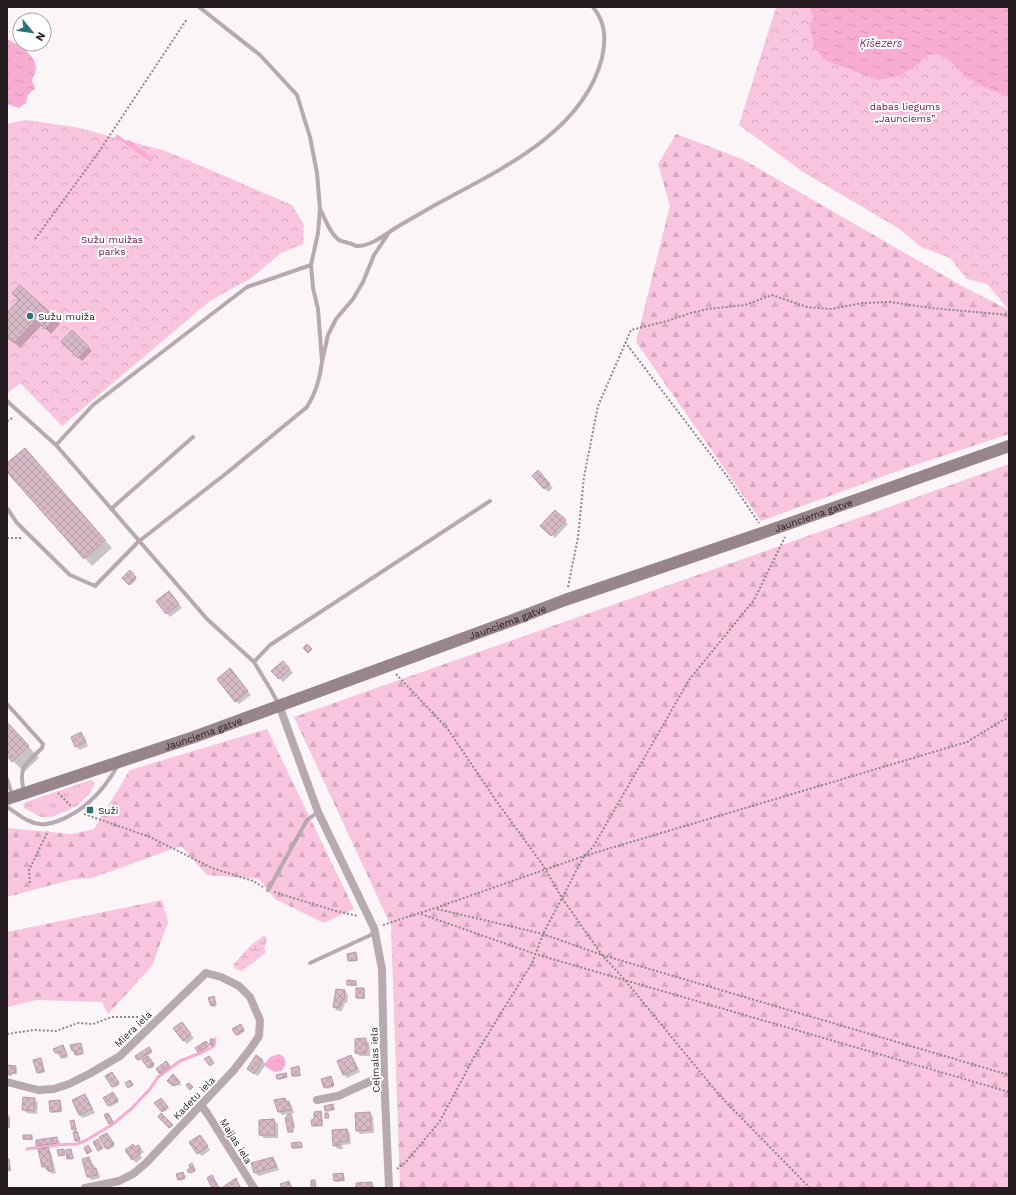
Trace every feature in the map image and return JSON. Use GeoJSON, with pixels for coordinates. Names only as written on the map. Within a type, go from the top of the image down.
{"type":"FeatureCollection","features":[{"type":"Feature","properties":{"kind":"main road","name":"Jaunciema gatve"},"geometry":{"type":"LineString","coordinates":[[13,799],[50,785],[194,737],[565,600],[791,523],[1009,446]]}},
{"type":"Feature","properties":{"kind":"street","name":"Ceļmalas iela"},"geometry":{"type":"LineString","coordinates":[[279,706],[318,812],[375,930],[382,969],[384,1075],[390,1188]]}},
{"type":"Feature","properties":{"kind":"street","name":"Miera iela"},"geometry":{"type":"LineString","coordinates":[[7,1082],[38,1090],[54,1089],[69,1084],[120,1056],[206,973],[220,977],[238,986]]}},
{"type":"Feature","properties":{"kind":"street","name":"Kadetu iela"},"geometry":{"type":"LineString","coordinates":[[85,1188],[119,1181],[133,1174],[146,1164],[233,1071],[251,1048],[259,1036],[260,1020],[250,997],[238,986]]}},
{"type":"Feature","properties":{"kind":"street"},"geometry":{"type":"LineString","coordinates":[[317,1100],[338,1096],[384,1075]]}},
{"type":"Feature","properties":{"kind":"street","name":"Maijas iela"},"geometry":{"type":"LineString","coordinates":[[201,1105],[254,1188]]}},
{"type":"Feature","properties":{"kind":"lane"},"geometry":{"type":"LineString","coordinates":[[200,7],[260,55],[297,95],[310,137],[317,173],[320,209],[318,233],[311,264],[312,288],[318,308],[322,362]]}},
{"type":"Feature","properties":{"kind":"lane"},"geometry":{"type":"LineString","coordinates":[[320,209],[330,230],[338,239],[356,246],[374,242],[412,218],[513,162],[539,144],[563,123],[581,104],[600,67],[605,44],[604,29],[599,14],[593,7]]}},
{"type":"Feature","properties":{"kind":"lane"},"geometry":{"type":"LineString","coordinates":[[7,508],[17,523],[70,575],[95,586],[138,542],[228,472],[307,407],[314,396],[319,381],[328,335],[336,319],[353,299],[363,282],[374,255],[388,234]]}},
{"type":"Feature","properties":{"kind":"lane"},"geometry":{"type":"LineString","coordinates":[[56,445],[93,405],[247,287],[311,264]]}},
{"type":"Feature","properties":{"kind":"lane"},"geometry":{"type":"LineString","coordinates":[[7,401],[56,445],[138,542],[207,619],[254,662],[279,706]]}},
{"type":"Feature","properties":{"kind":"lane"},"geometry":{"type":"LineString","coordinates":[[111,509],[193,437]]}},
{"type":"Feature","properties":{"kind":"lane"},"geometry":{"type":"LineString","coordinates":[[254,662],[270,645],[490,501]]}},
{"type":"Feature","properties":{"kind":"lane"},"geometry":{"type":"LineString","coordinates":[[7,704],[44,744],[42,748],[23,767],[21,778],[13,799]]}},
{"type":"Feature","properties":{"kind":"lane"},"geometry":{"type":"LineString","coordinates":[[7,779],[13,799],[31,822],[40,824],[52,823],[85,807],[93,800],[110,779],[120,762]]}},
{"type":"Feature","properties":{"kind":"lane"},"geometry":{"type":"LineString","coordinates":[[268,890],[307,820],[318,812]]}},
{"type":"Feature","properties":{"kind":"lane"},"geometry":{"type":"LineString","coordinates":[[310,963],[375,930]]}},
{"type":"Feature","properties":{"kind":"path"},"geometry":{"type":"LineString","coordinates":[[35,239],[96,156],[187,19]]}},
{"type":"Feature","properties":{"kind":"path"},"geometry":{"type":"LineString","coordinates":[[565,600],[578,537],[584,477],[598,406],[631,330],[708,309],[745,305],[772,295],[807,307],[832,309],[863,303],[890,302],[931,308],[1009,315]]}},
{"type":"Feature","properties":{"kind":"path"},"geometry":{"type":"LineString","coordinates":[[626,342],[727,476],[765,532]]}},
{"type":"Feature","properties":{"kind":"path"},"geometry":{"type":"LineString","coordinates":[[389,1176],[406,1162],[440,1121],[474,1057],[532,963],[543,934],[584,856],[593,847],[689,680],[754,600],[791,523]]}},
{"type":"Feature","properties":{"kind":"path"},"geometry":{"type":"LineString","coordinates":[[7,538],[32,538]]}},
{"type":"Feature","properties":{"kind":"path"},"geometry":{"type":"LineString","coordinates":[[389,665],[447,728],[602,955],[624,979],[720,1096],[810,1188]]}},
{"type":"Feature","properties":{"kind":"path"},"geometry":{"type":"LineString","coordinates":[[375,930],[419,913],[584,856],[967,742],[1003,720],[1009,718]]}},
{"type":"Feature","properties":{"kind":"path"},"geometry":{"type":"LineString","coordinates":[[50,785],[76,811],[150,837],[212,868],[253,881],[268,890],[336,911],[369,919]]}},
{"type":"Feature","properties":{"kind":"path"},"geometry":{"type":"LineString","coordinates":[[30,883],[29,870],[52,823]]}},
{"type":"Feature","properties":{"kind":"path"},"geometry":{"type":"LineString","coordinates":[[435,908],[543,934],[602,955],[1009,1075]]}},
{"type":"Feature","properties":{"kind":"path"},"geometry":{"type":"LineString","coordinates":[[419,913],[535,954],[1009,1092]]}},
{"type":"Feature","properties":{"kind":"path"},"geometry":{"type":"LineString","coordinates":[[7,1034],[34,1030],[56,1031],[78,1023],[93,1024],[112,1017],[160,1016]]}},
{"type":"Feature","properties":{"kind":"green space","name":"dabas liegums „Jaunciems”"},"geometry":{"type":"Polygon","coordinates":[[[776,7],[1009,7],[1009,310],[987,284],[967,279],[950,258],[921,247],[898,228],[803,172],[739,125],[776,7]]]}},
{"type":"Feature","properties":{"kind":"green space","name":"Sužu muižas parks"},"geometry":{"type":"Polygon","coordinates":[[[26,120],[75,127],[166,151],[292,205],[304,225],[303,244],[281,253],[250,279],[211,300],[62,426],[20,383],[8,393],[7,392],[7,124],[26,120]]]}},
{"type":"Feature","properties":{"kind":"green space"},"geometry":{"type":"Polygon","coordinates":[[[676,134],[742,159],[962,286],[1009,310],[1009,434],[909,467],[761,521],[636,342],[670,206],[658,164],[676,134]]]}},
{"type":"Feature","properties":{"kind":"green space"},"geometry":{"type":"Polygon","coordinates":[[[1009,464],[1009,1188],[400,1188],[391,926],[294,717],[1009,464]]]}},
{"type":"Feature","properties":{"kind":"green space"},"geometry":{"type":"Polygon","coordinates":[[[267,729],[354,909],[324,923],[275,899],[259,879],[207,875],[181,846],[92,878],[74,879],[7,897],[7,828],[72,834],[94,829],[130,770],[267,729]]]}},
{"type":"Feature","properties":{"kind":"green space"},"geometry":{"type":"Polygon","coordinates":[[[91,780],[95,783],[90,793],[77,806],[52,817],[41,817],[24,808],[23,804],[26,802],[91,780]]]}},
{"type":"Feature","properties":{"kind":"green space"},"geometry":{"type":"Polygon","coordinates":[[[162,900],[168,922],[152,966],[108,1014],[102,1002],[36,1000],[7,1007],[7,932],[162,900]]]}},
{"type":"Feature","properties":{"kind":"green space"},"geometry":{"type":"Polygon","coordinates":[[[264,935],[267,939],[264,949],[266,952],[241,971],[235,969],[233,965],[251,945],[264,935]]]}},
{"type":"Feature","properties":{"kind":"water","name":"Ķīšezers"},"geometry":{"type":"Polygon","coordinates":[[[812,7],[1009,7],[1009,96],[983,87],[965,76],[946,57],[936,54],[927,55],[918,64],[900,76],[877,80],[827,61],[814,48],[809,25],[814,17],[810,10],[812,7]]]}},
{"type":"Feature","properties":{"kind":"water"},"geometry":{"type":"Polygon","coordinates":[[[7,39],[12,42],[12,52],[28,52],[36,64],[36,69],[32,80],[35,88],[28,95],[26,103],[19,108],[7,104],[7,39]]]}},
{"type":"Feature","properties":{"kind":"water"},"geometry":{"type":"Polygon","coordinates":[[[117,134],[126,141],[129,140],[153,158],[151,162],[115,137],[117,134]]]}},
{"type":"Feature","properties":{"kind":"water"},"geometry":{"type":"Polygon","coordinates":[[[279,1054],[284,1057],[286,1064],[281,1071],[274,1072],[265,1066],[265,1064],[270,1057],[279,1054]]]}},
{"type":"Feature","properties":{"kind":"building","name":"Sužu muiža"},"geometry":{"type":"Polygon","coordinates":[[[20,285],[56,318],[45,329],[36,320],[14,343],[7,337],[7,313],[19,300],[12,293],[20,285]]]}},
{"type":"Feature","properties":{"kind":"building"},"geometry":{"type":"Polygon","coordinates":[[[72,330],[89,347],[78,358],[61,342],[72,330]]]}},
{"type":"Feature","properties":{"kind":"building"},"geometry":{"type":"Polygon","coordinates":[[[25,448],[105,540],[84,559],[7,472],[7,463],[25,448]]]}},
{"type":"Feature","properties":{"kind":"building"},"geometry":{"type":"Polygon","coordinates":[[[538,470],[550,484],[544,489],[532,476],[538,470]]]}},
{"type":"Feature","properties":{"kind":"building"},"geometry":{"type":"Polygon","coordinates":[[[555,510],[566,520],[551,536],[540,526],[555,510]]]}},
{"type":"Feature","properties":{"kind":"building"},"geometry":{"type":"Polygon","coordinates":[[[130,570],[136,577],[129,585],[122,578],[130,570]]]}},
{"type":"Feature","properties":{"kind":"building"},"geometry":{"type":"Polygon","coordinates":[[[169,591],[179,604],[166,614],[156,601],[169,591]]]}},
{"type":"Feature","properties":{"kind":"building"},"geometry":{"type":"Polygon","coordinates":[[[307,644],[312,649],[308,653],[303,648],[307,644]]]}},
{"type":"Feature","properties":{"kind":"building"},"geometry":{"type":"Polygon","coordinates":[[[283,661],[290,669],[279,679],[271,671],[283,661]]]}},
{"type":"Feature","properties":{"kind":"building"},"geometry":{"type":"Polygon","coordinates":[[[230,668],[248,691],[235,702],[217,679],[230,668]]]}},
{"type":"Feature","properties":{"kind":"building"},"geometry":{"type":"Polygon","coordinates":[[[7,722],[29,746],[12,762],[7,756],[7,722]]]}},
{"type":"Feature","properties":{"kind":"building"},"geometry":{"type":"Polygon","coordinates":[[[81,732],[86,742],[75,747],[71,737],[81,732]]]}},
{"type":"Feature","properties":{"kind":"building"},"geometry":{"type":"Polygon","coordinates":[[[356,952],[357,960],[348,961],[347,954],[356,952]]]}},
{"type":"Feature","properties":{"kind":"building"},"geometry":{"type":"Polygon","coordinates":[[[347,980],[356,981],[356,985],[347,985],[347,980]]]}},
{"type":"Feature","properties":{"kind":"building"},"geometry":{"type":"Polygon","coordinates":[[[356,988],[364,988],[364,998],[356,998],[356,988]]]}},
{"type":"Feature","properties":{"kind":"building"},"geometry":{"type":"Polygon","coordinates":[[[336,989],[345,990],[344,1000],[342,1000],[339,1008],[333,1007],[336,989]]]}},
{"type":"Feature","properties":{"kind":"building"},"geometry":{"type":"Polygon","coordinates":[[[214,996],[216,1004],[211,1006],[208,998],[214,996]]]}},
{"type":"Feature","properties":{"kind":"building"},"geometry":{"type":"Polygon","coordinates":[[[182,1022],[191,1034],[183,1041],[173,1028],[182,1022]]]}},
{"type":"Feature","properties":{"kind":"building"},"geometry":{"type":"Polygon","coordinates":[[[241,1024],[244,1030],[236,1035],[232,1029],[241,1024]]]}},
{"type":"Feature","properties":{"kind":"building"},"geometry":{"type":"Polygon","coordinates":[[[366,1038],[366,1053],[355,1053],[355,1039],[366,1038]]]}},
{"type":"Feature","properties":{"kind":"building"},"geometry":{"type":"Polygon","coordinates":[[[210,1039],[213,1039],[213,1046],[210,1045],[210,1039]]]}},
{"type":"Feature","properties":{"kind":"building"},"geometry":{"type":"Polygon","coordinates":[[[206,1041],[209,1045],[198,1052],[195,1048],[206,1041]]]}},
{"type":"Feature","properties":{"kind":"building"},"geometry":{"type":"Polygon","coordinates":[[[81,1043],[83,1053],[75,1055],[74,1050],[72,1051],[70,1045],[81,1043]]]}},
{"type":"Feature","properties":{"kind":"building"},"geometry":{"type":"Polygon","coordinates":[[[63,1045],[67,1055],[61,1058],[58,1052],[55,1053],[53,1049],[63,1045]]]}},
{"type":"Feature","properties":{"kind":"building"},"geometry":{"type":"Polygon","coordinates":[[[149,1047],[152,1051],[137,1060],[135,1056],[149,1047]]]}},
{"type":"Feature","properties":{"kind":"building"},"geometry":{"type":"Polygon","coordinates":[[[256,1055],[263,1060],[254,1074],[247,1069],[256,1055]]]}},
{"type":"Feature","properties":{"kind":"building"},"geometry":{"type":"Polygon","coordinates":[[[351,1055],[357,1069],[343,1075],[337,1061],[351,1055]]]}},
{"type":"Feature","properties":{"kind":"building"},"geometry":{"type":"Polygon","coordinates":[[[148,1056],[154,1064],[148,1068],[142,1060],[148,1056]]]}},
{"type":"Feature","properties":{"kind":"building"},"geometry":{"type":"Polygon","coordinates":[[[209,1056],[214,1063],[210,1066],[204,1059],[209,1056]]]}},
{"type":"Feature","properties":{"kind":"building"},"geometry":{"type":"Polygon","coordinates":[[[41,1058],[44,1071],[37,1073],[33,1060],[41,1058]]]}},
{"type":"Feature","properties":{"kind":"building"},"geometry":{"type":"Polygon","coordinates":[[[166,1061],[170,1066],[160,1074],[156,1069],[166,1061]]]}},
{"type":"Feature","properties":{"kind":"building"},"geometry":{"type":"Polygon","coordinates":[[[7,1065],[16,1066],[15,1073],[11,1073],[11,1075],[7,1074],[7,1065]]]}},
{"type":"Feature","properties":{"kind":"building"},"geometry":{"type":"Polygon","coordinates":[[[299,1066],[300,1075],[292,1076],[291,1068],[299,1066]]]}},
{"type":"Feature","properties":{"kind":"building"},"geometry":{"type":"Polygon","coordinates":[[[112,1072],[119,1083],[112,1087],[105,1076],[112,1072]]]}},
{"type":"Feature","properties":{"kind":"building"},"geometry":{"type":"Polygon","coordinates":[[[286,1073],[287,1077],[277,1079],[276,1075],[286,1073]]]}},
{"type":"Feature","properties":{"kind":"building"},"geometry":{"type":"Polygon","coordinates":[[[173,1074],[180,1082],[173,1086],[167,1081],[173,1074]]]}},
{"type":"Feature","properties":{"kind":"building"},"geometry":{"type":"Polygon","coordinates":[[[331,1076],[334,1085],[324,1088],[321,1079],[331,1076]]]}},
{"type":"Feature","properties":{"kind":"building"},"geometry":{"type":"Polygon","coordinates":[[[130,1080],[133,1085],[128,1088],[125,1083],[130,1080]]]}},
{"type":"Feature","properties":{"kind":"building"},"geometry":{"type":"Polygon","coordinates":[[[189,1083],[193,1087],[190,1090],[186,1085],[189,1083]]]}},
{"type":"Feature","properties":{"kind":"building"},"geometry":{"type":"Polygon","coordinates":[[[113,1092],[118,1100],[108,1106],[103,1098],[113,1092]]]}},
{"type":"Feature","properties":{"kind":"building"},"geometry":{"type":"Polygon","coordinates":[[[85,1094],[92,1109],[79,1115],[72,1100],[85,1094]]]}},
{"type":"Feature","properties":{"kind":"building"},"geometry":{"type":"Polygon","coordinates":[[[23,1097],[35,1098],[34,1111],[22,1110],[23,1097]]]}},
{"type":"Feature","properties":{"kind":"building"},"geometry":{"type":"Polygon","coordinates":[[[161,1098],[168,1107],[162,1112],[154,1103],[161,1098]]]}},
{"type":"Feature","properties":{"kind":"building"},"geometry":{"type":"Polygon","coordinates":[[[285,1098],[286,1102],[289,1101],[291,1110],[278,1112],[274,1100],[285,1098]]]}},
{"type":"Feature","properties":{"kind":"building"},"geometry":{"type":"Polygon","coordinates":[[[60,1100],[61,1111],[50,1112],[49,1101],[60,1100]]]}},
{"type":"Feature","properties":{"kind":"building"},"geometry":{"type":"Polygon","coordinates":[[[333,1104],[334,1109],[325,1111],[324,1106],[333,1104]]]}},
{"type":"Feature","properties":{"kind":"building"},"geometry":{"type":"Polygon","coordinates":[[[321,1111],[322,1125],[312,1126],[311,1120],[314,1119],[314,1112],[321,1111]]]}},
{"type":"Feature","properties":{"kind":"building"},"geometry":{"type":"Polygon","coordinates":[[[370,1112],[371,1130],[356,1131],[355,1113],[370,1112]]]}},
{"type":"Feature","properties":{"kind":"building"},"geometry":{"type":"Polygon","coordinates":[[[108,1113],[113,1122],[109,1124],[104,1115],[108,1113]]]}},
{"type":"Feature","properties":{"kind":"building"},"geometry":{"type":"Polygon","coordinates":[[[161,1113],[173,1125],[169,1128],[158,1117],[161,1113]]]}},
{"type":"Feature","properties":{"kind":"building"},"geometry":{"type":"Polygon","coordinates":[[[325,1113],[328,1113],[329,1118],[325,1118],[325,1113]]]}},
{"type":"Feature","properties":{"kind":"building"},"geometry":{"type":"Polygon","coordinates":[[[291,1114],[294,1127],[292,1127],[293,1131],[288,1132],[285,1118],[287,1115],[291,1114]]]}},
{"type":"Feature","properties":{"kind":"building"},"geometry":{"type":"Polygon","coordinates":[[[7,1116],[9,1116],[9,1127],[7,1127],[7,1116]]]}},
{"type":"Feature","properties":{"kind":"building"},"geometry":{"type":"Polygon","coordinates":[[[274,1119],[275,1135],[259,1135],[259,1120],[274,1119]]]}},
{"type":"Feature","properties":{"kind":"building"},"geometry":{"type":"Polygon","coordinates":[[[74,1120],[76,1129],[72,1130],[70,1121],[74,1120]]]}},
{"type":"Feature","properties":{"kind":"building"},"geometry":{"type":"Polygon","coordinates":[[[347,1129],[348,1141],[339,1142],[340,1145],[333,1146],[332,1130],[347,1129]]]}},
{"type":"Feature","properties":{"kind":"building"},"geometry":{"type":"Polygon","coordinates":[[[77,1131],[80,1140],[75,1141],[73,1132],[77,1131]]]}},
{"type":"Feature","properties":{"kind":"building"},"geometry":{"type":"Polygon","coordinates":[[[107,1133],[114,1144],[106,1149],[99,1137],[107,1133]]]}},
{"type":"Feature","properties":{"kind":"building"},"geometry":{"type":"Polygon","coordinates":[[[23,1135],[32,1135],[32,1139],[23,1139],[23,1135]]]}},
{"type":"Feature","properties":{"kind":"building"},"geometry":{"type":"Polygon","coordinates":[[[200,1135],[208,1146],[197,1154],[189,1142],[200,1135]]]}},
{"type":"Feature","properties":{"kind":"building"},"geometry":{"type":"Polygon","coordinates":[[[57,1137],[57,1143],[36,1146],[36,1140],[57,1137]]]}},
{"type":"Feature","properties":{"kind":"building"},"geometry":{"type":"Polygon","coordinates":[[[98,1139],[103,1148],[98,1151],[93,1142],[98,1139]]]}},
{"type":"Feature","properties":{"kind":"building"},"geometry":{"type":"Polygon","coordinates":[[[301,1142],[302,1147],[292,1148],[291,1143],[301,1142]]]}},
{"type":"Feature","properties":{"kind":"building"},"geometry":{"type":"Polygon","coordinates":[[[133,1144],[135,1147],[138,1145],[141,1149],[138,1151],[140,1154],[132,1160],[125,1150],[133,1144]]]}},
{"type":"Feature","properties":{"kind":"building"},"geometry":{"type":"Polygon","coordinates":[[[88,1145],[92,1151],[87,1154],[84,1148],[88,1145]]]}},
{"type":"Feature","properties":{"kind":"building"},"geometry":{"type":"Polygon","coordinates":[[[48,1147],[53,1170],[48,1171],[47,1166],[42,1167],[38,1149],[48,1147]]]}},
{"type":"Feature","properties":{"kind":"building"},"geometry":{"type":"Polygon","coordinates":[[[64,1149],[65,1155],[59,1156],[57,1150],[64,1149]]]}},
{"type":"Feature","properties":{"kind":"building"},"geometry":{"type":"Polygon","coordinates":[[[71,1149],[73,1158],[67,1159],[66,1150],[71,1149]]]}},
{"type":"Feature","properties":{"kind":"building"},"geometry":{"type":"Polygon","coordinates":[[[89,1157],[93,1169],[96,1168],[97,1175],[87,1177],[82,1159],[89,1157]]]}},
{"type":"Feature","properties":{"kind":"building"},"geometry":{"type":"Polygon","coordinates":[[[273,1157],[276,1167],[254,1173],[251,1163],[273,1157]]]}},
{"type":"Feature","properties":{"kind":"building"},"geometry":{"type":"Polygon","coordinates":[[[7,1159],[9,1159],[10,1170],[7,1170],[7,1159]]]}},
{"type":"Feature","properties":{"kind":"building"},"geometry":{"type":"Polygon","coordinates":[[[192,1163],[195,1170],[189,1173],[187,1170],[190,1168],[189,1165],[192,1163]]]}},
{"type":"Feature","properties":{"kind":"building"},"geometry":{"type":"Polygon","coordinates":[[[183,1172],[185,1177],[178,1180],[176,1174],[183,1172]]]}},
{"type":"Feature","properties":{"kind":"building"},"geometry":{"type":"Polygon","coordinates":[[[343,1173],[344,1180],[334,1181],[333,1174],[343,1173]]]}},
{"type":"Feature","properties":{"kind":"building"},"geometry":{"type":"Polygon","coordinates":[[[212,1175],[219,1188],[212,1188],[207,1178],[212,1175]]]}},
{"type":"Feature","properties":{"kind":"building"},"geometry":{"type":"Polygon","coordinates":[[[236,1178],[240,1188],[223,1188],[223,1187],[236,1178]]]}},
{"type":"Feature","properties":{"kind":"building"},"geometry":{"type":"Polygon","coordinates":[[[311,1180],[315,1180],[316,1188],[311,1188],[311,1180]]]}},
{"type":"Feature","properties":{"kind":"building"},"geometry":{"type":"Polygon","coordinates":[[[289,1181],[292,1188],[282,1188],[280,1184],[289,1181]]]}},
{"type":"Feature","properties":{"kind":"building"},"geometry":{"type":"Polygon","coordinates":[[[372,1182],[372,1188],[356,1188],[356,1183],[372,1182]]]}},
{"type":"Feature","properties":{"kind":"waterway"},"geometry":{"type":"LineString","coordinates":[[27,1149],[76,1144],[85,1141],[113,1124],[132,1108],[150,1089],[158,1077],[180,1061],[214,1046],[215,1039]]}},
{"type":"Feature","properties":{"kind":"place","name":"Sužu muiža"},"geometry":{"type":"Point","coordinates":[30,316]}},
{"type":"Feature","properties":{"kind":"place","name":"Suži"},"geometry":{"type":"Point","coordinates":[90,810]}}]}
